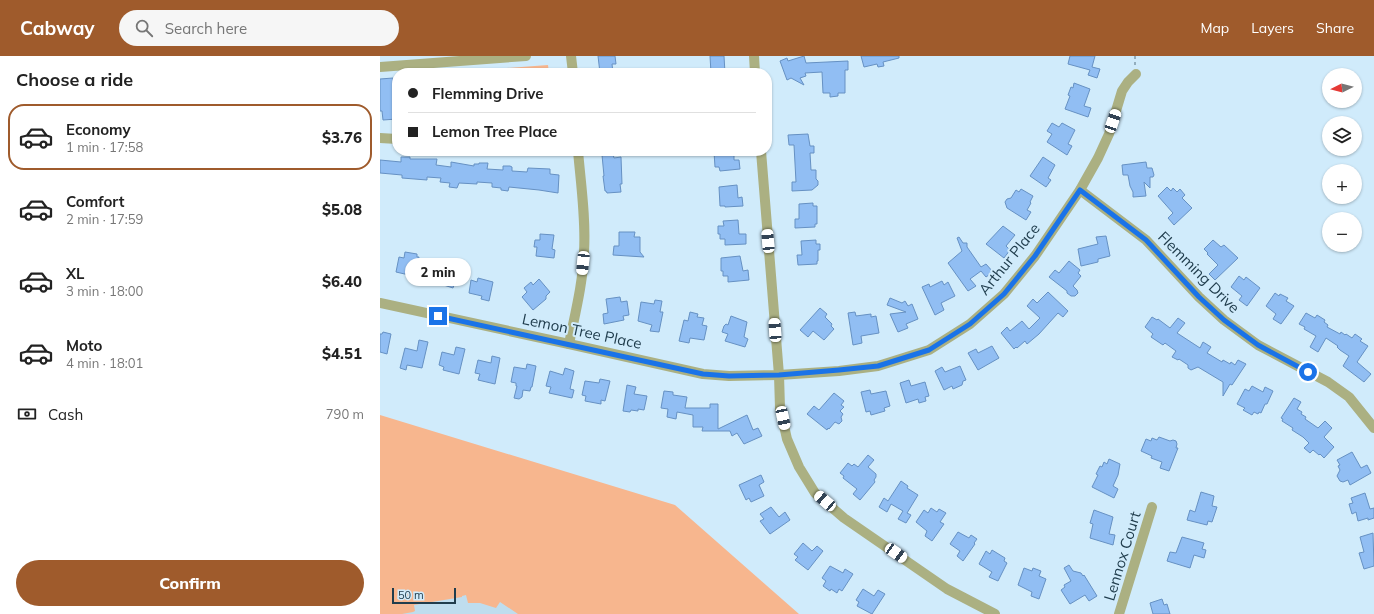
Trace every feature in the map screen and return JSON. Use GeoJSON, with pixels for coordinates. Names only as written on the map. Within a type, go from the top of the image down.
{"type":"FeatureCollection","features":[{"type":"Feature","properties":{"kind":"street"},"geometry":{"type":"LineString","coordinates":[[380,67],[526,56]]}},
{"type":"Feature","properties":{"kind":"street"},"geometry":{"type":"LineString","coordinates":[[571,56],[572,68]]}},
{"type":"Feature","properties":{"kind":"street"},"geometry":{"type":"LineString","coordinates":[[754,56],[755,68]]}},
{"type":"Feature","properties":{"kind":"street","name":"Arthur Place"},"geometry":{"type":"LineString","coordinates":[[779,375],[878,366],[929,350],[970,324],[1004,294],[1035,256],[1080,190],[1098,158],[1109,134],[1122,91],[1136,74]]}},
{"type":"Feature","properties":{"kind":"street"},"geometry":{"type":"LineString","coordinates":[[380,138],[392,139]]}},
{"type":"Feature","properties":{"kind":"street"},"geometry":{"type":"LineString","coordinates":[[569,344],[581,285],[584,253],[578,156]]}},
{"type":"Feature","properties":{"kind":"street"},"geometry":{"type":"LineString","coordinates":[[761,156],[779,375],[780,408],[787,439],[799,467],[815,493],[844,518],[947,589],[995,614]]}},
{"type":"Feature","properties":{"kind":"street","name":"Flemming Drive"},"geometry":{"type":"LineString","coordinates":[[1080,190],[1146,240],[1199,297],[1224,320],[1258,345],[1328,382],[1349,397],[1374,428]]}},
{"type":"Feature","properties":{"kind":"street","name":"Lemon Tree Place"},"geometry":{"type":"LineString","coordinates":[[380,303],[703,374],[729,376],[779,375]]}},
{"type":"Feature","properties":{"kind":"street","name":"Lennox Court"},"geometry":{"type":"LineString","coordinates":[[1119,614],[1152,507]]}},
{"type":"Feature","properties":{"kind":"shaded area"},"geometry":{"type":"Polygon","coordinates":[[[548,65],[548,68],[508,68],[548,65]]]}},
{"type":"Feature","properties":{"kind":"shaded area"},"geometry":{"type":"Polygon","coordinates":[[[380,415],[675,505],[799,614],[518,614],[500,602],[496,608],[480,603],[468,603],[466,595],[462,597],[414,605],[415,611],[413,612],[402,614],[380,614],[380,415]]]}},
{"type":"Feature","properties":{"kind":"shaded area"},"geometry":{"type":"Polygon","coordinates":[[[380,570],[562,614],[380,614],[380,570]]]}},
{"type":"Feature","properties":{"kind":"building"},"geometry":{"type":"Polygon","coordinates":[[[598,56],[615,56],[616,64],[612,64],[612,68],[599,68],[598,56]]]}},
{"type":"Feature","properties":{"kind":"building"},"geometry":{"type":"Polygon","coordinates":[[[710,56],[724,56],[725,68],[711,68],[710,56]]]}},
{"type":"Feature","properties":{"kind":"building"},"geometry":{"type":"Polygon","coordinates":[[[804,56],[806,63],[848,61],[848,70],[845,70],[845,93],[838,93],[838,96],[830,97],[830,93],[823,93],[822,72],[805,73],[806,76],[800,78],[804,85],[791,78],[787,80],[780,61],[787,58],[788,61],[804,56]]]}},
{"type":"Feature","properties":{"kind":"building"},"geometry":{"type":"Polygon","coordinates":[[[861,56],[899,56],[899,58],[883,62],[884,66],[878,67],[877,64],[864,67],[861,56]]]}},
{"type":"Feature","properties":{"kind":"building"},"geometry":{"type":"Polygon","coordinates":[[[1070,56],[1095,56],[1092,67],[1100,69],[1097,78],[1088,75],[1090,70],[1068,64],[1070,56]]]}},
{"type":"Feature","properties":{"kind":"building"},"geometry":{"type":"Polygon","coordinates":[[[392,78],[392,119],[383,120],[382,111],[380,111],[380,79],[392,78]]]}},
{"type":"Feature","properties":{"kind":"building"},"geometry":{"type":"Polygon","coordinates":[[[1074,83],[1090,89],[1084,106],[1091,108],[1088,117],[1065,109],[1070,96],[1068,95],[1071,87],[1073,88],[1074,83]]]}},
{"type":"Feature","properties":{"kind":"building"},"geometry":{"type":"Polygon","coordinates":[[[1052,123],[1059,127],[1062,123],[1075,130],[1068,144],[1072,146],[1067,155],[1047,142],[1052,134],[1047,131],[1052,123]]]}},
{"type":"Feature","properties":{"kind":"building"},"geometry":{"type":"Polygon","coordinates":[[[808,134],[810,146],[814,146],[814,153],[810,153],[811,170],[816,170],[818,185],[812,190],[792,191],[792,182],[796,182],[794,145],[789,145],[788,135],[808,134]]]}},
{"type":"Feature","properties":{"kind":"building"},"geometry":{"type":"Polygon","coordinates":[[[602,156],[614,156],[614,158],[621,157],[621,192],[607,193],[605,191],[602,156]]]}},
{"type":"Feature","properties":{"kind":"building"},"geometry":{"type":"Polygon","coordinates":[[[714,156],[734,156],[734,160],[739,160],[740,169],[720,171],[719,167],[715,167],[714,156]]]}},
{"type":"Feature","properties":{"kind":"building"},"geometry":{"type":"Polygon","coordinates":[[[401,157],[410,157],[410,159],[437,159],[436,165],[451,167],[451,162],[474,166],[474,164],[488,163],[487,169],[503,170],[503,166],[510,166],[512,167],[512,171],[527,172],[528,168],[550,169],[550,174],[559,175],[558,193],[509,187],[508,191],[501,190],[501,188],[492,187],[492,183],[477,182],[477,184],[459,183],[457,188],[449,187],[450,183],[440,182],[441,178],[427,177],[427,180],[402,178],[402,175],[380,173],[380,160],[401,162],[401,157]]]}},
{"type":"Feature","properties":{"kind":"building"},"geometry":{"type":"Polygon","coordinates":[[[1043,157],[1055,165],[1048,178],[1051,180],[1046,187],[1030,176],[1043,157]]]}},
{"type":"Feature","properties":{"kind":"building"},"geometry":{"type":"Polygon","coordinates":[[[1146,162],[1147,168],[1152,168],[1154,175],[1153,177],[1150,177],[1150,188],[1144,182],[1146,196],[1133,197],[1128,175],[1123,175],[1122,165],[1146,162]]]}},
{"type":"Feature","properties":{"kind":"building"},"geometry":{"type":"Polygon","coordinates":[[[737,185],[738,198],[742,197],[743,206],[720,206],[719,187],[737,185]]]}},
{"type":"Feature","properties":{"kind":"building"},"geometry":{"type":"Polygon","coordinates":[[[1167,187],[1171,191],[1173,188],[1177,192],[1180,189],[1185,195],[1182,198],[1192,208],[1174,225],[1168,218],[1173,213],[1158,196],[1167,187]]]}},
{"type":"Feature","properties":{"kind":"building"},"geometry":{"type":"Polygon","coordinates":[[[1021,189],[1033,196],[1027,210],[1031,212],[1026,220],[1007,208],[1005,202],[1007,199],[1011,198],[1016,190],[1019,192],[1021,189]]]}},
{"type":"Feature","properties":{"kind":"building"},"geometry":{"type":"Polygon","coordinates":[[[813,203],[813,206],[817,206],[817,224],[815,224],[815,227],[795,228],[795,219],[799,219],[799,204],[813,203]]]}},
{"type":"Feature","properties":{"kind":"building"},"geometry":{"type":"Polygon","coordinates":[[[738,220],[739,234],[746,234],[746,244],[725,245],[725,239],[720,239],[720,234],[718,234],[718,226],[724,226],[723,221],[738,220]]]}},
{"type":"Feature","properties":{"kind":"building"},"geometry":{"type":"Polygon","coordinates":[[[1003,226],[1015,235],[1006,246],[1010,250],[1004,258],[986,244],[1003,226]]]}},
{"type":"Feature","properties":{"kind":"building"},"geometry":{"type":"Polygon","coordinates":[[[619,232],[635,232],[634,237],[640,237],[640,252],[644,257],[613,255],[614,246],[619,246],[619,232]]]}},
{"type":"Feature","properties":{"kind":"building"},"geometry":{"type":"Polygon","coordinates":[[[540,234],[554,235],[552,249],[555,250],[554,258],[536,256],[537,247],[534,247],[535,240],[540,240],[540,234]]]}},
{"type":"Feature","properties":{"kind":"building"},"geometry":{"type":"Polygon","coordinates":[[[1106,236],[1110,256],[1098,259],[1098,262],[1081,266],[1078,249],[1098,244],[1096,237],[1106,236]]]}},
{"type":"Feature","properties":{"kind":"building"},"geometry":{"type":"Polygon","coordinates":[[[959,237],[963,243],[967,243],[967,247],[981,267],[986,264],[993,272],[986,277],[981,271],[970,279],[976,286],[968,291],[948,263],[962,251],[957,238],[959,237]]]}},
{"type":"Feature","properties":{"kind":"building"},"geometry":{"type":"Polygon","coordinates":[[[816,240],[816,244],[820,244],[817,264],[798,265],[797,255],[802,255],[801,241],[816,240]]]}},
{"type":"Feature","properties":{"kind":"building"},"geometry":{"type":"Polygon","coordinates":[[[1213,240],[1221,247],[1224,245],[1238,258],[1215,280],[1209,274],[1218,265],[1204,249],[1213,240]]]}},
{"type":"Feature","properties":{"kind":"building"},"geometry":{"type":"Polygon","coordinates":[[[405,252],[417,254],[417,257],[419,257],[418,261],[422,262],[418,282],[408,280],[409,275],[396,272],[399,257],[404,258],[405,252]]]}},
{"type":"Feature","properties":{"kind":"building"},"geometry":{"type":"Polygon","coordinates":[[[740,256],[743,271],[748,270],[749,280],[728,282],[728,276],[723,276],[723,271],[721,271],[721,258],[740,256]]]}},
{"type":"Feature","properties":{"kind":"building"},"geometry":{"type":"Polygon","coordinates":[[[1069,261],[1080,270],[1078,273],[1081,276],[1073,286],[1078,293],[1075,296],[1071,296],[1049,277],[1055,270],[1059,273],[1069,261]]]}},
{"type":"Feature","properties":{"kind":"building"},"geometry":{"type":"Polygon","coordinates":[[[441,262],[448,264],[448,266],[454,267],[453,271],[458,272],[453,288],[431,281],[435,267],[439,268],[441,262]]]}},
{"type":"Feature","properties":{"kind":"building"},"geometry":{"type":"Polygon","coordinates":[[[1239,276],[1244,280],[1246,277],[1260,288],[1247,306],[1239,300],[1242,296],[1231,287],[1239,276]]]}},
{"type":"Feature","properties":{"kind":"building"},"geometry":{"type":"Polygon","coordinates":[[[478,278],[493,282],[489,301],[481,299],[482,296],[469,293],[471,280],[477,282],[478,278]]]}},
{"type":"Feature","properties":{"kind":"building"},"geometry":{"type":"Polygon","coordinates":[[[539,279],[550,292],[546,296],[546,299],[533,310],[522,297],[527,292],[524,288],[531,282],[533,285],[539,279]]]}},
{"type":"Feature","properties":{"kind":"building"},"geometry":{"type":"Polygon","coordinates":[[[942,281],[944,285],[948,282],[955,296],[941,303],[944,310],[935,315],[922,287],[929,284],[930,287],[942,281]]]}},
{"type":"Feature","properties":{"kind":"building"},"geometry":{"type":"Polygon","coordinates":[[[1048,292],[1068,311],[1063,317],[1058,313],[1039,334],[1027,344],[1025,341],[1014,349],[1001,333],[1007,327],[1010,331],[1022,321],[1029,329],[1040,318],[1027,306],[1033,299],[1037,303],[1048,292]]]}},
{"type":"Feature","properties":{"kind":"building"},"geometry":{"type":"Polygon","coordinates":[[[1275,293],[1279,296],[1280,294],[1288,298],[1286,301],[1294,306],[1281,324],[1273,319],[1276,314],[1266,306],[1275,293]]]}},
{"type":"Feature","properties":{"kind":"building"},"geometry":{"type":"Polygon","coordinates":[[[620,297],[621,302],[627,301],[629,315],[623,316],[624,320],[604,324],[603,314],[608,313],[606,299],[620,297]]]}},
{"type":"Feature","properties":{"kind":"building"},"geometry":{"type":"Polygon","coordinates":[[[890,298],[902,303],[905,301],[908,306],[912,304],[918,319],[906,324],[908,328],[898,332],[890,314],[906,312],[887,305],[890,298]]]}},
{"type":"Feature","properties":{"kind":"building"},"geometry":{"type":"Polygon","coordinates":[[[655,300],[662,301],[660,312],[663,312],[659,332],[650,331],[652,325],[638,321],[641,302],[654,304],[655,300]]]}},
{"type":"Feature","properties":{"kind":"building"},"geometry":{"type":"Polygon","coordinates":[[[820,308],[827,314],[825,317],[832,324],[831,326],[834,329],[824,340],[813,331],[808,337],[800,330],[820,308]]]}},
{"type":"Feature","properties":{"kind":"building"},"geometry":{"type":"Polygon","coordinates":[[[690,312],[698,314],[697,317],[704,318],[702,325],[707,326],[704,340],[690,338],[689,343],[679,341],[684,320],[688,321],[690,312]]]}},
{"type":"Feature","properties":{"kind":"building"},"geometry":{"type":"Polygon","coordinates":[[[855,312],[856,316],[871,314],[871,317],[876,316],[879,333],[861,336],[862,343],[853,345],[848,313],[855,312]]]}},
{"type":"Feature","properties":{"kind":"building"},"geometry":{"type":"Polygon","coordinates":[[[1306,313],[1315,318],[1317,315],[1325,320],[1324,322],[1328,325],[1327,327],[1340,334],[1341,332],[1352,338],[1355,334],[1362,339],[1360,341],[1368,346],[1357,362],[1371,374],[1364,382],[1343,366],[1349,356],[1326,338],[1318,352],[1310,347],[1316,336],[1304,329],[1305,327],[1299,324],[1306,313]]]}},
{"type":"Feature","properties":{"kind":"building"},"geometry":{"type":"Polygon","coordinates":[[[731,316],[747,322],[744,337],[748,339],[745,347],[725,341],[728,334],[722,332],[724,326],[726,324],[728,325],[731,316]]]}},
{"type":"Feature","properties":{"kind":"building"},"geometry":{"type":"Polygon","coordinates":[[[1152,317],[1157,320],[1158,319],[1170,328],[1178,318],[1185,323],[1177,333],[1200,348],[1203,342],[1211,347],[1207,353],[1222,362],[1223,360],[1230,364],[1231,362],[1235,365],[1238,360],[1246,364],[1232,385],[1230,384],[1223,396],[1223,382],[1198,367],[1191,370],[1188,368],[1188,365],[1179,359],[1178,360],[1172,357],[1176,351],[1165,343],[1163,345],[1151,337],[1153,334],[1145,327],[1152,317]]]}},
{"type":"Feature","properties":{"kind":"building"},"geometry":{"type":"Polygon","coordinates":[[[383,332],[391,334],[387,354],[380,352],[380,334],[383,332]]]}},
{"type":"Feature","properties":{"kind":"building"},"geometry":{"type":"Polygon","coordinates":[[[419,340],[428,342],[422,368],[407,365],[406,370],[400,368],[405,348],[417,351],[419,340]]]}},
{"type":"Feature","properties":{"kind":"building"},"geometry":{"type":"Polygon","coordinates":[[[992,346],[999,358],[978,370],[968,353],[976,349],[978,353],[992,346]]]}},
{"type":"Feature","properties":{"kind":"building"},"geometry":{"type":"Polygon","coordinates":[[[456,347],[465,349],[459,374],[443,370],[444,367],[439,365],[442,352],[454,355],[456,347]]]}},
{"type":"Feature","properties":{"kind":"building"},"geometry":{"type":"Polygon","coordinates":[[[492,356],[500,358],[495,384],[478,380],[480,374],[475,373],[478,360],[491,363],[492,356]]]}},
{"type":"Feature","properties":{"kind":"building"},"geometry":{"type":"Polygon","coordinates":[[[527,364],[536,366],[532,387],[530,391],[523,390],[522,397],[519,399],[514,398],[517,386],[516,383],[511,382],[514,367],[526,369],[527,364]]]}},
{"type":"Feature","properties":{"kind":"building"},"geometry":{"type":"Polygon","coordinates":[[[960,366],[966,380],[963,381],[962,385],[953,389],[952,386],[944,390],[935,371],[942,367],[945,372],[960,366]]]}},
{"type":"Feature","properties":{"kind":"building"},"geometry":{"type":"Polygon","coordinates":[[[565,368],[574,371],[570,389],[574,390],[572,398],[549,393],[551,387],[546,386],[550,371],[563,375],[565,368]]]}},
{"type":"Feature","properties":{"kind":"building"},"geometry":{"type":"Polygon","coordinates":[[[600,379],[610,381],[605,401],[601,400],[601,404],[585,401],[586,396],[582,395],[585,381],[599,383],[600,379]]]}},
{"type":"Feature","properties":{"kind":"building"},"geometry":{"type":"Polygon","coordinates":[[[909,380],[911,386],[925,382],[929,396],[925,397],[926,401],[919,403],[918,399],[906,403],[900,383],[909,380]]]}},
{"type":"Feature","properties":{"kind":"building"},"geometry":{"type":"Polygon","coordinates":[[[627,385],[636,387],[634,394],[647,396],[644,410],[631,410],[630,412],[623,411],[627,385]]]}},
{"type":"Feature","properties":{"kind":"building"},"geometry":{"type":"Polygon","coordinates":[[[1252,386],[1263,392],[1265,387],[1273,391],[1261,413],[1259,412],[1258,414],[1254,412],[1252,415],[1243,410],[1245,408],[1237,404],[1245,389],[1249,391],[1252,386]]]}},
{"type":"Feature","properties":{"kind":"building"},"geometry":{"type":"Polygon","coordinates":[[[870,390],[871,394],[886,391],[890,406],[884,408],[885,411],[871,415],[870,411],[866,412],[861,392],[870,390]]]}},
{"type":"Feature","properties":{"kind":"building"},"geometry":{"type":"Polygon","coordinates":[[[664,391],[673,392],[673,395],[687,397],[685,408],[710,408],[710,404],[718,404],[718,429],[747,415],[753,430],[758,428],[762,436],[744,444],[737,433],[732,436],[730,431],[702,431],[703,427],[693,427],[693,415],[677,412],[676,419],[667,417],[668,409],[661,408],[664,391]]]}},
{"type":"Feature","properties":{"kind":"building"},"geometry":{"type":"Polygon","coordinates":[[[834,393],[844,401],[841,405],[844,407],[840,411],[843,414],[841,417],[842,421],[839,424],[835,422],[827,430],[807,414],[814,406],[819,410],[834,393]]]}},
{"type":"Feature","properties":{"kind":"building"},"geometry":{"type":"Polygon","coordinates":[[[1294,398],[1301,402],[1297,409],[1306,417],[1305,419],[1318,428],[1325,421],[1332,428],[1324,437],[1334,447],[1324,458],[1313,450],[1310,453],[1304,448],[1309,443],[1292,430],[1293,428],[1282,421],[1283,419],[1281,418],[1294,398]]]}},
{"type":"Feature","properties":{"kind":"building"},"geometry":{"type":"Polygon","coordinates":[[[1159,437],[1170,441],[1176,441],[1177,444],[1176,448],[1178,448],[1169,471],[1160,468],[1162,462],[1151,458],[1152,456],[1141,451],[1146,439],[1151,441],[1152,438],[1157,440],[1159,437]]]}},
{"type":"Feature","properties":{"kind":"building"},"geometry":{"type":"Polygon","coordinates":[[[1352,452],[1361,468],[1367,465],[1371,473],[1350,485],[1348,480],[1343,482],[1340,481],[1337,476],[1340,470],[1338,466],[1340,465],[1337,460],[1352,452]]]}},
{"type":"Feature","properties":{"kind":"building"},"geometry":{"type":"Polygon","coordinates":[[[868,455],[874,460],[868,467],[876,474],[876,477],[874,480],[875,482],[860,500],[853,494],[857,489],[843,478],[844,476],[840,473],[848,463],[852,466],[854,464],[858,467],[868,455]]]}},
{"type":"Feature","properties":{"kind":"building"},"geometry":{"type":"Polygon","coordinates":[[[1109,459],[1120,464],[1118,475],[1113,486],[1118,489],[1114,498],[1092,487],[1098,475],[1096,474],[1100,466],[1102,467],[1104,462],[1107,464],[1109,459]]]}},
{"type":"Feature","properties":{"kind":"building"},"geometry":{"type":"Polygon","coordinates":[[[761,475],[764,482],[759,485],[764,496],[751,502],[749,498],[746,500],[739,485],[761,475]]]}},
{"type":"Feature","properties":{"kind":"building"},"geometry":{"type":"Polygon","coordinates":[[[901,481],[908,486],[907,488],[918,495],[907,513],[911,515],[906,523],[898,519],[903,511],[891,504],[887,512],[879,507],[884,498],[888,501],[901,481]]]}},
{"type":"Feature","properties":{"kind":"building"},"geometry":{"type":"Polygon","coordinates":[[[1201,492],[1214,496],[1212,506],[1217,507],[1212,522],[1208,521],[1207,525],[1187,520],[1190,510],[1195,512],[1201,492]]]}},
{"type":"Feature","properties":{"kind":"building"},"geometry":{"type":"Polygon","coordinates":[[[1365,493],[1370,509],[1374,508],[1374,518],[1358,521],[1356,512],[1352,514],[1349,504],[1353,503],[1351,498],[1365,493]]]}},
{"type":"Feature","properties":{"kind":"building"},"geometry":{"type":"Polygon","coordinates":[[[771,507],[779,517],[785,512],[790,520],[770,534],[760,521],[764,519],[760,514],[771,507]]]}},
{"type":"Feature","properties":{"kind":"building"},"geometry":{"type":"Polygon","coordinates":[[[931,508],[937,512],[939,509],[946,513],[940,522],[944,524],[932,541],[925,536],[927,531],[916,522],[924,510],[928,513],[931,508]]]}},
{"type":"Feature","properties":{"kind":"building"},"geometry":{"type":"Polygon","coordinates":[[[1094,510],[1113,517],[1109,534],[1115,535],[1113,545],[1090,538],[1093,524],[1090,523],[1094,510]]]}},
{"type":"Feature","properties":{"kind":"building"},"geometry":{"type":"Polygon","coordinates":[[[958,532],[969,538],[971,535],[977,539],[963,561],[957,556],[960,551],[950,544],[958,532]]]}},
{"type":"Feature","properties":{"kind":"building"},"geometry":{"type":"Polygon","coordinates":[[[1373,533],[1374,566],[1364,569],[1359,553],[1364,552],[1360,537],[1373,533]]]}},
{"type":"Feature","properties":{"kind":"building"},"geometry":{"type":"Polygon","coordinates":[[[1182,537],[1204,543],[1202,549],[1206,550],[1204,558],[1194,555],[1190,568],[1167,561],[1170,552],[1176,553],[1182,537]]]}},
{"type":"Feature","properties":{"kind":"building"},"geometry":{"type":"Polygon","coordinates":[[[803,543],[812,551],[817,546],[823,551],[808,570],[795,560],[798,557],[794,554],[803,543]]]}},
{"type":"Feature","properties":{"kind":"building"},"geometry":{"type":"Polygon","coordinates":[[[992,550],[1005,558],[1004,561],[1007,563],[998,581],[989,577],[992,572],[979,564],[986,551],[990,554],[992,550]]]}},
{"type":"Feature","properties":{"kind":"building"},"geometry":{"type":"Polygon","coordinates":[[[1069,565],[1073,571],[1081,573],[1083,576],[1084,575],[1097,596],[1089,601],[1085,595],[1070,604],[1061,590],[1065,587],[1064,585],[1071,581],[1064,568],[1069,565]]]}},
{"type":"Feature","properties":{"kind":"building"},"geometry":{"type":"Polygon","coordinates":[[[830,566],[843,573],[845,569],[853,574],[842,591],[839,589],[837,593],[831,589],[830,591],[823,586],[826,581],[822,578],[830,566]]]}},
{"type":"Feature","properties":{"kind":"building"},"geometry":{"type":"Polygon","coordinates":[[[1024,568],[1032,571],[1033,568],[1041,571],[1039,576],[1046,579],[1039,599],[1031,596],[1032,592],[1018,585],[1024,568]]]}},
{"type":"Feature","properties":{"kind":"building"},"geometry":{"type":"Polygon","coordinates":[[[863,589],[874,596],[878,590],[885,594],[872,614],[857,606],[859,602],[856,600],[863,589]]]}},
{"type":"Feature","properties":{"kind":"building"},"geometry":{"type":"Polygon","coordinates":[[[1162,599],[1164,605],[1167,604],[1170,614],[1153,614],[1150,603],[1162,599]]]}},
{"type":"Feature","properties":{"kind":"route"},"geometry":{"type":"LineString","coordinates":[[438,316],[703,374],[729,376],[779,375],[878,366],[929,350],[970,324],[1004,294],[1035,256],[1080,190],[1146,240],[1199,297],[1224,320],[1258,345],[1308,372]]}}]}
